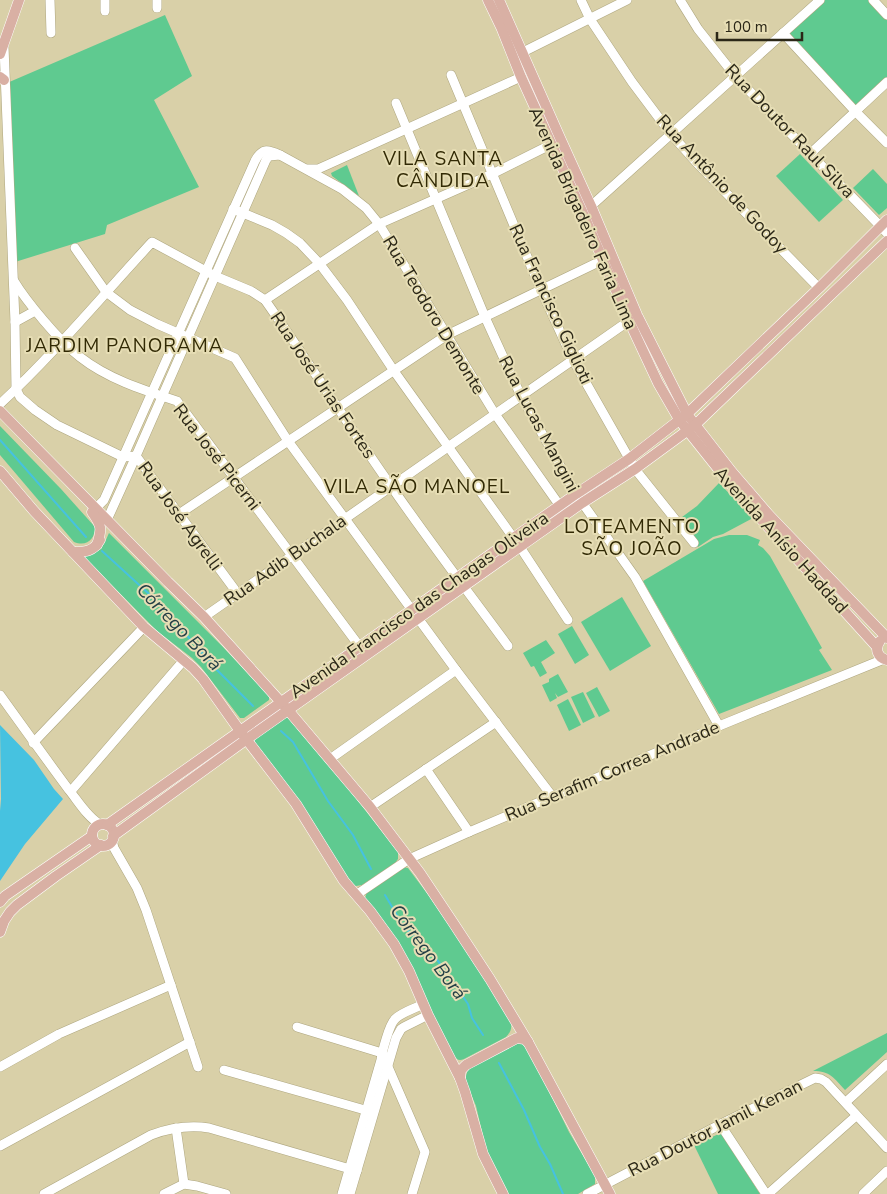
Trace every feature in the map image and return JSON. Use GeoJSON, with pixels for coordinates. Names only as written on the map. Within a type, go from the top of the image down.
{"type":"FeatureCollection","features":[{"type":"Feature","properties":{"kind":"main road"},"geometry":{"type":"LineString","coordinates":[[2,49],[19,0]]}},
{"type":"Feature","properties":{"kind":"main road","name":"Avenida Brigadeiro Faria Lima"},"geometry":{"type":"LineString","coordinates":[[488,0],[521,77],[556,142],[633,318],[684,418],[691,428]]}},
{"type":"Feature","properties":{"kind":"main road","name":"Avenida Brigadeiro Faria Lima"},"geometry":{"type":"LineString","coordinates":[[499,0],[523,52],[556,142]]}},
{"type":"Feature","properties":{"kind":"main road"},"geometry":{"type":"LineString","coordinates":[[521,77],[531,72]]}},
{"type":"Feature","properties":{"kind":"main road","name":"Avenida Francisco das Chagas Oliveira"},"geometry":{"type":"LineString","coordinates":[[244,735],[281,702],[576,494],[629,459],[684,418],[885,226]]}},
{"type":"Feature","properties":{"kind":"main road","name":"Avenida Francisco das Chagas Oliveira"},"geometry":{"type":"LineString","coordinates":[[244,735],[288,710],[691,428],[887,241]]}},
{"type":"Feature","properties":{"kind":"main road"},"geometry":{"type":"LineString","coordinates":[[843,265],[852,274]]}},
{"type":"Feature","properties":{"kind":"main road"},"geometry":{"type":"LineString","coordinates":[[819,288],[828,297]]}},
{"type":"Feature","properties":{"kind":"main road"},"geometry":{"type":"LineString","coordinates":[[779,326],[787,337]]}},
{"type":"Feature","properties":{"kind":"main road"},"geometry":{"type":"LineString","coordinates":[[721,382],[730,391]]}},
{"type":"Feature","properties":{"kind":"main road"},"geometry":{"type":"LineString","coordinates":[[0,411],[204,617],[288,710],[370,807],[454,924],[520,1027],[610,1194]]}},
{"type":"Feature","properties":{"kind":"main road","name":"Avenida Anísio Haddad"},"geometry":{"type":"LineString","coordinates":[[691,428],[727,480],[887,638]]}},
{"type":"Feature","properties":{"kind":"main road"},"geometry":{"type":"LineString","coordinates":[[0,471],[34,511],[144,627],[184,660],[203,679],[296,804],[344,881],[394,944],[409,971],[428,1015],[460,1078],[483,1154],[503,1194]]}},
{"type":"Feature","properties":{"kind":"main road"},"geometry":{"type":"LineString","coordinates":[[82,494],[89,509],[99,522],[101,531],[96,545]]}},
{"type":"Feature","properties":{"kind":"main road","name":"Avenida Anísio Haddad"},"geometry":{"type":"LineString","coordinates":[[766,518],[881,657]]}},
{"type":"Feature","properties":{"kind":"main road"},"geometry":{"type":"LineString","coordinates":[[73,552],[92,550],[103,533],[107,520]]}},
{"type":"Feature","properties":{"kind":"main road"},"geometry":{"type":"LineString","coordinates":[[881,657],[880,640],[887,638]]}},
{"type":"Feature","properties":{"kind":"main road"},"geometry":{"type":"LineString","coordinates":[[0,902],[5,896],[97,827],[225,741],[244,735]]}},
{"type":"Feature","properties":{"kind":"main road"},"geometry":{"type":"LineString","coordinates":[[0,932],[4,921],[17,905],[56,876],[109,843],[231,751],[244,735]]}},
{"type":"Feature","properties":{"kind":"main road"},"geometry":{"type":"LineString","coordinates":[[225,741],[231,751]]}},
{"type":"Feature","properties":{"kind":"main road"},"geometry":{"type":"LineString","coordinates":[[97,827],[112,829],[109,843]]}},
{"type":"Feature","properties":{"kind":"main road"},"geometry":{"type":"LineString","coordinates":[[97,827],[95,842],[109,843]]}},
{"type":"Feature","properties":{"kind":"main road"},"geometry":{"type":"LineString","coordinates":[[517,1038],[520,1027]]}},
{"type":"Feature","properties":{"kind":"main road"},"geometry":{"type":"LineString","coordinates":[[460,1078],[461,1070],[466,1065],[517,1038],[528,1042]]}},
{"type":"Feature","properties":{"kind":"main road"},"geometry":{"type":"LineString","coordinates":[[452,1062],[466,1065]]}},
{"type":"Feature","properties":{"kind":"street"},"geometry":{"type":"LineString","coordinates":[[50,0],[51,33]]}},
{"type":"Feature","properties":{"kind":"street"},"geometry":{"type":"LineString","coordinates":[[106,0],[106,11]]}},
{"type":"Feature","properties":{"kind":"street","name":"Rua Antônio de Godoy"},"geometry":{"type":"LineString","coordinates":[[582,0],[590,19],[632,82],[671,134],[819,288]]}},
{"type":"Feature","properties":{"kind":"street"},"geometry":{"type":"LineString","coordinates":[[523,52],[627,0]]}},
{"type":"Feature","properties":{"kind":"street","name":"Rua Doutor Raul Silva"},"geometry":{"type":"LineString","coordinates":[[680,0],[698,29],[736,76],[885,226]]}},
{"type":"Feature","properties":{"kind":"street"},"geometry":{"type":"LineString","coordinates":[[586,208],[820,0]]}},
{"type":"Feature","properties":{"kind":"street"},"geometry":{"type":"LineString","coordinates":[[873,0],[887,15]]}},
{"type":"Feature","properties":{"kind":"street"},"geometry":{"type":"LineString","coordinates":[[783,33],[887,143]]}},
{"type":"Feature","properties":{"kind":"street"},"geometry":{"type":"LineString","coordinates":[[2,49],[15,322],[16,389]]}},
{"type":"Feature","properties":{"kind":"street","name":"Rua Francisco Giglioti"},"geometry":{"type":"LineString","coordinates":[[451,75],[573,360],[629,459],[694,543]]}},
{"type":"Feature","properties":{"kind":"street"},"geometry":{"type":"LineString","coordinates":[[306,169],[318,169],[327,166],[521,77]]}},
{"type":"Feature","properties":{"kind":"street"},"geometry":{"type":"LineString","coordinates":[[811,153],[887,82]]}},
{"type":"Feature","properties":{"kind":"street","name":"Rua Lucas Mangini"},"geometry":{"type":"LineString","coordinates":[[396,103],[484,317],[521,396],[576,494],[634,578],[719,726]]}},
{"type":"Feature","properties":{"kind":"street"},"geometry":{"type":"LineString","coordinates":[[265,300],[379,224],[436,200],[556,142]]}},
{"type":"Feature","properties":{"kind":"street"},"geometry":{"type":"LineString","coordinates":[[95,508],[104,500],[258,156],[267,150],[280,155]]}},
{"type":"Feature","properties":{"kind":"street"},"geometry":{"type":"LineString","coordinates":[[107,520],[266,160],[269,156],[280,155]]}},
{"type":"Feature","properties":{"kind":"street","name":"Rua Teodoro Demonte"},"geometry":{"type":"LineString","coordinates":[[280,155],[342,189],[366,208],[379,224],[495,414],[560,506]]}},
{"type":"Feature","properties":{"kind":"street"},"geometry":{"type":"LineString","coordinates":[[327,166],[325,174],[331,183]]}},
{"type":"Feature","properties":{"kind":"street"},"geometry":{"type":"LineString","coordinates":[[233,210],[272,225],[286,233],[300,242],[319,263],[514,538],[568,620]]}},
{"type":"Feature","properties":{"kind":"street"},"geometry":{"type":"LineString","coordinates":[[0,222],[10,221]]}},
{"type":"Feature","properties":{"kind":"street","name":"Rua José Urias Fortes"},"geometry":{"type":"LineString","coordinates":[[106,292],[152,242],[215,276],[251,291],[265,300],[391,486],[508,646]]}},
{"type":"Feature","properties":{"kind":"street"},"geometry":{"type":"LineString","coordinates":[[75,248],[106,292],[130,310],[157,324],[235,358],[288,441],[456,670],[552,796]]}},
{"type":"Feature","properties":{"kind":"street"},"geometry":{"type":"LineString","coordinates":[[179,514],[447,335],[607,258]]}},
{"type":"Feature","properties":{"kind":"street","name":"Rua José Picerni"},"geometry":{"type":"LineString","coordinates":[[13,279],[22,296],[62,341],[81,358],[103,372],[134,386],[177,401],[366,656]]}},
{"type":"Feature","properties":{"kind":"street"},"geometry":{"type":"LineString","coordinates":[[0,404],[62,341],[106,292]]}},
{"type":"Feature","properties":{"kind":"street"},"geometry":{"type":"LineString","coordinates":[[15,322],[35,311]]}},
{"type":"Feature","properties":{"kind":"street","name":"Rua Adib Buchala"},"geometry":{"type":"LineString","coordinates":[[204,617],[633,318]]}},
{"type":"Feature","properties":{"kind":"street","name":"Rua José Agrelli"},"geometry":{"type":"LineString","coordinates":[[16,389],[20,397],[34,410],[57,425],[123,457],[136,456],[238,594]]}},
{"type":"Feature","properties":{"kind":"street"},"geometry":{"type":"LineString","coordinates":[[33,743],[144,627]]}},
{"type":"Feature","properties":{"kind":"street","name":"Rua Serafim Correa Andrade"},"geometry":{"type":"LineString","coordinates":[[356,895],[409,859],[552,796],[881,657]]}},
{"type":"Feature","properties":{"kind":"street"},"geometry":{"type":"LineString","coordinates":[[71,792],[184,660]]}},
{"type":"Feature","properties":{"kind":"street"},"geometry":{"type":"LineString","coordinates":[[330,759],[456,670]]}},
{"type":"Feature","properties":{"kind":"street"},"geometry":{"type":"LineString","coordinates":[[0,695],[33,743],[97,827]]}},
{"type":"Feature","properties":{"kind":"street"},"geometry":{"type":"LineString","coordinates":[[370,807],[496,722]]}},
{"type":"Feature","properties":{"kind":"street"},"geometry":{"type":"LineString","coordinates":[[426,769],[469,832]]}},
{"type":"Feature","properties":{"kind":"street"},"geometry":{"type":"LineString","coordinates":[[109,843],[137,888],[198,1067]]}},
{"type":"Feature","properties":{"kind":"street"},"geometry":{"type":"LineString","coordinates":[[0,1067],[59,1034],[171,985]]}},
{"type":"Feature","properties":{"kind":"street"},"geometry":{"type":"LineString","coordinates":[[342,1194],[353,1170],[370,1112],[382,1053],[392,1023],[398,1017],[423,1004]]}},
{"type":"Feature","properties":{"kind":"street"},"geometry":{"type":"LineString","coordinates":[[370,1112],[388,1067],[396,1038],[401,1029],[428,1015]]}},
{"type":"Feature","properties":{"kind":"street"},"geometry":{"type":"LineString","coordinates":[[392,1023],[401,1029]]}},
{"type":"Feature","properties":{"kind":"street"},"geometry":{"type":"LineString","coordinates":[[297,1027],[382,1053],[425,1152],[412,1194]]}},
{"type":"Feature","properties":{"kind":"street"},"geometry":{"type":"LineString","coordinates":[[0,1146],[190,1042]]}},
{"type":"Feature","properties":{"kind":"street"},"geometry":{"type":"LineString","coordinates":[[887,1064],[846,1102],[856,1116],[887,1148]]}},
{"type":"Feature","properties":{"kind":"street"},"geometry":{"type":"LineString","coordinates":[[224,1070],[370,1112]]}},
{"type":"Feature","properties":{"kind":"street","name":"Rua Doutor Jamil Kenan"},"geometry":{"type":"LineString","coordinates":[[587,1194],[720,1124],[815,1078],[826,1082],[846,1102]]}},
{"type":"Feature","properties":{"kind":"street"},"geometry":{"type":"LineString","coordinates":[[720,1124],[767,1194],[856,1116]]}},
{"type":"Feature","properties":{"kind":"street"},"geometry":{"type":"LineString","coordinates":[[49,1193],[152,1135],[161,1131],[187,1126],[209,1128],[353,1170]]}},
{"type":"Feature","properties":{"kind":"street"},"geometry":{"type":"LineString","coordinates":[[176,1128],[184,1184]]}},
{"type":"Feature","properties":{"kind":"street"},"geometry":{"type":"LineString","coordinates":[[350,1194],[353,1170]]}},
{"type":"Feature","properties":{"kind":"street"},"geometry":{"type":"LineString","coordinates":[[862,1194],[887,1171]]}},
{"type":"Feature","properties":{"kind":"street"},"geometry":{"type":"LineString","coordinates":[[164,1194],[184,1184],[226,1194]]}},
{"type":"Feature","properties":{"kind":"green space"},"geometry":{"type":"Polygon","coordinates":[[[824,0],[870,0],[887,19],[887,77],[856,106],[788,33],[824,0]]]}},
{"type":"Feature","properties":{"kind":"green space"},"geometry":{"type":"Polygon","coordinates":[[[165,15],[192,76],[154,100],[199,187],[107,225],[105,234],[15,262],[7,83],[165,15]]]}},
{"type":"Feature","properties":{"kind":"green space"},"geometry":{"type":"Polygon","coordinates":[[[800,154],[843,200],[819,222],[776,176],[800,154]]]}},
{"type":"Feature","properties":{"kind":"green space"},"geometry":{"type":"Polygon","coordinates":[[[347,165],[359,196],[332,176],[331,173],[347,165]]]}},
{"type":"Feature","properties":{"kind":"green space"},"geometry":{"type":"Polygon","coordinates":[[[873,169],[887,184],[887,208],[879,215],[853,188],[873,169]]]}},
{"type":"Feature","properties":{"kind":"green space"},"geometry":{"type":"Polygon","coordinates":[[[0,426],[95,527],[94,535],[89,541],[86,543],[74,542],[0,455],[0,426]]]}},
{"type":"Feature","properties":{"kind":"green space"},"geometry":{"type":"Polygon","coordinates":[[[719,483],[753,518],[723,534],[713,537],[698,547],[678,520],[697,506],[719,483]]]}},
{"type":"Feature","properties":{"kind":"green space"},"geometry":{"type":"Polygon","coordinates":[[[109,533],[222,646],[268,695],[269,700],[244,718],[240,718],[201,667],[157,631],[84,557],[100,549],[109,533]]]}},
{"type":"Feature","properties":{"kind":"green space"},"geometry":{"type":"Polygon","coordinates":[[[729,535],[747,535],[760,540],[758,545],[770,556],[822,648],[819,650],[832,670],[719,714],[643,581],[714,539],[729,535]]]}},
{"type":"Feature","properties":{"kind":"green space"},"geometry":{"type":"Polygon","coordinates":[[[622,597],[651,646],[610,671],[581,622],[622,597]]]}},
{"type":"Feature","properties":{"kind":"green space"},"geometry":{"type":"Polygon","coordinates":[[[572,626],[589,655],[575,664],[558,634],[572,626]]]}},
{"type":"Feature","properties":{"kind":"green space"},"geometry":{"type":"Polygon","coordinates":[[[546,640],[555,653],[541,662],[547,673],[540,677],[534,666],[531,667],[523,653],[546,640]]]}},
{"type":"Feature","properties":{"kind":"green space"},"geometry":{"type":"Polygon","coordinates":[[[558,674],[568,692],[558,697],[555,693],[557,698],[550,702],[542,685],[558,674]]]}},
{"type":"Feature","properties":{"kind":"green space"},"geometry":{"type":"Polygon","coordinates":[[[597,687],[610,711],[599,717],[586,693],[597,687]]]}},
{"type":"Feature","properties":{"kind":"green space"},"geometry":{"type":"Polygon","coordinates":[[[583,692],[595,717],[583,723],[571,697],[583,692]]]}},
{"type":"Feature","properties":{"kind":"green space"},"geometry":{"type":"Polygon","coordinates":[[[568,699],[581,725],[569,731],[557,705],[568,699]]]}},
{"type":"Feature","properties":{"kind":"green space"},"geometry":{"type":"Polygon","coordinates":[[[286,717],[347,787],[398,852],[398,859],[395,863],[362,885],[352,885],[254,742],[255,739],[286,717]]]}},
{"type":"Feature","properties":{"kind":"green space"},"geometry":{"type":"Polygon","coordinates":[[[402,867],[408,868],[429,896],[511,1023],[509,1034],[506,1037],[462,1060],[458,1060],[453,1055],[365,898],[367,892],[402,867]]]}},
{"type":"Feature","properties":{"kind":"green space"},"geometry":{"type":"Polygon","coordinates":[[[887,1033],[887,1052],[845,1090],[828,1074],[813,1071],[887,1033]]]}},
{"type":"Feature","properties":{"kind":"green space"},"geometry":{"type":"Polygon","coordinates":[[[519,1043],[528,1049],[569,1132],[595,1176],[595,1184],[578,1194],[509,1194],[487,1153],[476,1106],[466,1082],[468,1069],[519,1043]]]}},
{"type":"Feature","properties":{"kind":"green space"},"geometry":{"type":"Polygon","coordinates":[[[721,1133],[760,1194],[718,1194],[694,1145],[721,1133]]]}},
{"type":"Feature","properties":{"kind":"water"},"geometry":{"type":"Polygon","coordinates":[[[0,725],[34,760],[63,799],[25,844],[0,881],[1,799],[0,725]]]}},
{"type":"Feature","properties":{"kind":"waterway","name":"Córrego Borá"},"geometry":{"type":"LineString","coordinates":[[0,440],[86,537]]}},
{"type":"Feature","properties":{"kind":"waterway","name":"Córrego Borá"},"geometry":{"type":"LineString","coordinates":[[102,551],[160,604],[215,668],[253,706]]}},
{"type":"Feature","properties":{"kind":"waterway","name":"Córrego Borá"},"geometry":{"type":"LineString","coordinates":[[281,731],[293,742],[328,801],[353,835],[371,869]]}},
{"type":"Feature","properties":{"kind":"waterway","name":"Córrego Borá"},"geometry":{"type":"LineString","coordinates":[[385,895],[404,927],[428,949],[442,966],[468,1004],[472,1018],[483,1035]]}},
{"type":"Feature","properties":{"kind":"waterway","name":"Córrego Borá"},"geometry":{"type":"LineString","coordinates":[[499,1063],[524,1110],[563,1194]]}},
{"type":"Feature","properties":{"kind":"district","name":"VILA SANTA CÂNDIDA"},"geometry":{"type":"Point","coordinates":[443,170]}},
{"type":"Feature","properties":{"kind":"district","name":"JARDIM PANORAMA"},"geometry":{"type":"Point","coordinates":[125,346]}},
{"type":"Feature","properties":{"kind":"district","name":"VILA SÃO MANOEL"},"geometry":{"type":"Point","coordinates":[417,487]}},
{"type":"Feature","properties":{"kind":"district","name":"LOTEAMENTO SÃO JOÃO"},"geometry":{"type":"Point","coordinates":[632,538]}}]}
